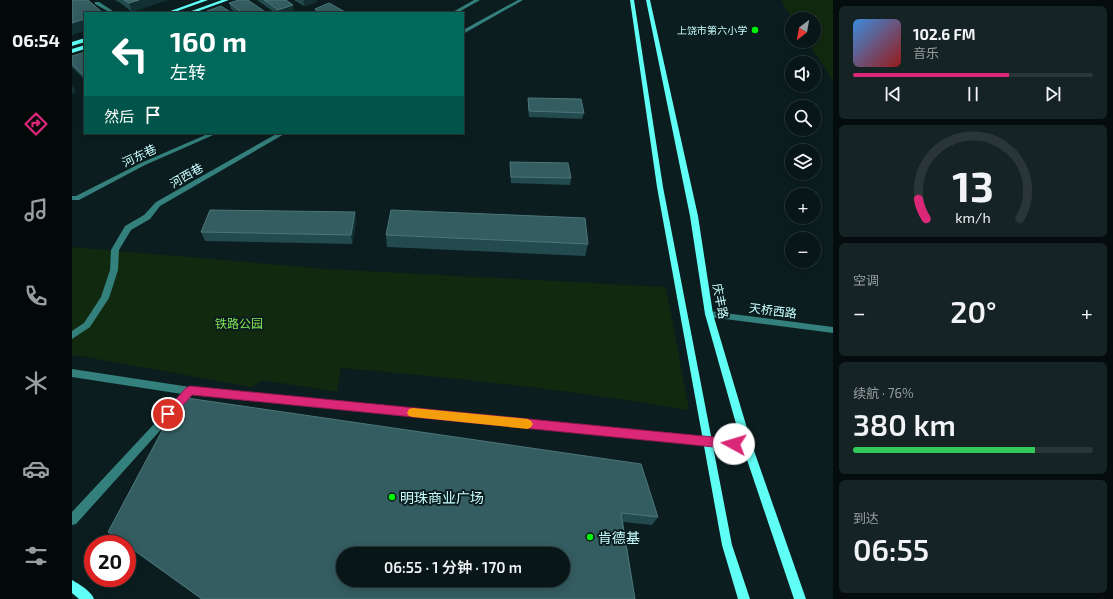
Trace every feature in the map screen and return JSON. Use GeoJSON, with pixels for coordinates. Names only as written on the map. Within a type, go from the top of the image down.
{"type":"FeatureCollection","features":[{"type":"Feature","properties":{"kind":"main road"},"geometry":{"type":"LineString","coordinates":[[170,12],[206,0]]}},
{"type":"Feature","properties":{"kind":"main road"},"geometry":{"type":"LineString","coordinates":[[191,12],[227,0]]}},
{"type":"Feature","properties":{"kind":"main road"},"geometry":{"type":"LineString","coordinates":[[632,0],[660,187],[726,545],[744,599]]}},
{"type":"Feature","properties":{"kind":"main road","name":"庆丰路"},"geometry":{"type":"LineString","coordinates":[[648,0],[694,216],[709,314],[747,446],[800,599]]}},
{"type":"Feature","properties":{"kind":"main road"},"geometry":{"type":"LineString","coordinates":[[72,44],[84,40]]}},
{"type":"Feature","properties":{"kind":"main road"},"geometry":{"type":"LineString","coordinates":[[72,51],[84,47]]}},
{"type":"Feature","properties":{"kind":"main road"},"geometry":{"type":"LineString","coordinates":[[72,586],[88,599]]}},
{"type":"Feature","properties":{"kind":"street"},"geometry":{"type":"LineString","coordinates":[[455,12],[478,0]]}},
{"type":"Feature","properties":{"kind":"street"},"geometry":{"type":"LineString","coordinates":[[464,31],[521,0]]}},
{"type":"Feature","properties":{"kind":"street"},"geometry":{"type":"LineString","coordinates":[[95,1],[112,12]]}},
{"type":"Feature","properties":{"kind":"street","name":"河东巷"},"geometry":{"type":"LineString","coordinates":[[72,198],[77,198],[143,164],[213,134]]}},
{"type":"Feature","properties":{"kind":"street","name":"河西巷"},"geometry":{"type":"LineString","coordinates":[[72,336],[87,325],[105,298],[114,270],[115,250],[128,228],[147,217],[158,204],[281,134]]}},
{"type":"Feature","properties":{"kind":"street","name":"天桥西路"},"geometry":{"type":"LineString","coordinates":[[709,314],[833,330]]}},
{"type":"Feature","properties":{"kind":"street"},"geometry":{"type":"LineString","coordinates":[[72,373],[190,391],[747,446]]}},
{"type":"Feature","properties":{"kind":"street"},"geometry":{"type":"LineString","coordinates":[[72,520],[190,391]]}},
{"type":"Feature","properties":{"kind":"green space"},"geometry":{"type":"Polygon","coordinates":[[[783,0],[833,0],[833,81],[821,63],[821,56],[817,56],[812,48],[821,48],[821,12],[788,12],[782,2],[783,0]]]}},
{"type":"Feature","properties":{"kind":"green space","name":"铁路公园"},"geometry":{"type":"Polygon","coordinates":[[[72,247],[327,269],[666,287],[689,410],[602,396],[515,385],[341,368],[337,392],[262,380],[252,387],[80,356],[72,356],[72,247]]]}},
{"type":"Feature","properties":{"kind":"building"},"geometry":{"type":"Polygon","coordinates":[[[72,0],[88,0],[102,12],[84,12],[84,19],[72,23],[72,0]]]}},
{"type":"Feature","properties":{"kind":"building"},"geometry":{"type":"Polygon","coordinates":[[[124,0],[139,0],[129,3],[124,0]]]}},
{"type":"Feature","properties":{"kind":"building"},"geometry":{"type":"Polygon","coordinates":[[[239,0],[248,0],[266,12],[242,12],[229,3],[239,0]]]}},
{"type":"Feature","properties":{"kind":"building"},"geometry":{"type":"Polygon","coordinates":[[[264,0],[286,0],[293,5],[278,10],[264,0]]]}},
{"type":"Feature","properties":{"kind":"building"},"geometry":{"type":"Polygon","coordinates":[[[329,3],[345,12],[321,12],[315,9],[329,3]]]}},
{"type":"Feature","properties":{"kind":"building"},"geometry":{"type":"Polygon","coordinates":[[[221,6],[230,12],[208,12],[207,11],[221,6]]]}},
{"type":"Feature","properties":{"kind":"building"},"geometry":{"type":"Polygon","coordinates":[[[84,52],[84,76],[72,64],[72,56],[84,52]]]}},
{"type":"Feature","properties":{"kind":"building"},"geometry":{"type":"Polygon","coordinates":[[[528,98],[581,99],[584,113],[529,111],[528,98]]]}},
{"type":"Feature","properties":{"kind":"building"},"geometry":{"type":"Polygon","coordinates":[[[510,162],[568,163],[571,178],[511,177],[510,162]]]}},
{"type":"Feature","properties":{"kind":"building"},"geometry":{"type":"Polygon","coordinates":[[[210,210],[355,212],[351,235],[201,232],[210,210]]]}},
{"type":"Feature","properties":{"kind":"building"},"geometry":{"type":"Polygon","coordinates":[[[391,210],[585,218],[588,244],[386,235],[391,210]]]}},
{"type":"Feature","properties":{"kind":"building","name":"明珠商业广场"},"geometry":{"type":"Polygon","coordinates":[[[180,397],[641,464],[658,517],[621,513],[635,599],[202,599],[136,551],[136,535],[112,535],[108,532],[180,397]]]}},
{"type":"Feature","properties":{"kind":"slow traffic"},"geometry":{"type":"LineString","coordinates":[[413,413],[528,424]]}},
{"type":"Feature","properties":{"kind":"place","name":"上饶市第六小学"},"geometry":{"type":"Point","coordinates":[755,30]}},
{"type":"Feature","properties":{"kind":"place","name":"明珠商业广场"},"geometry":{"type":"Point","coordinates":[392,497]}},
{"type":"Feature","properties":{"kind":"place","name":"肯德基"},"geometry":{"type":"Point","coordinates":[590,537]}},
{"type":"Feature","properties":{"kind":"route"},"geometry":{"type":"LineString","coordinates":[[168,414],[190,391],[734,444]]}}]}
